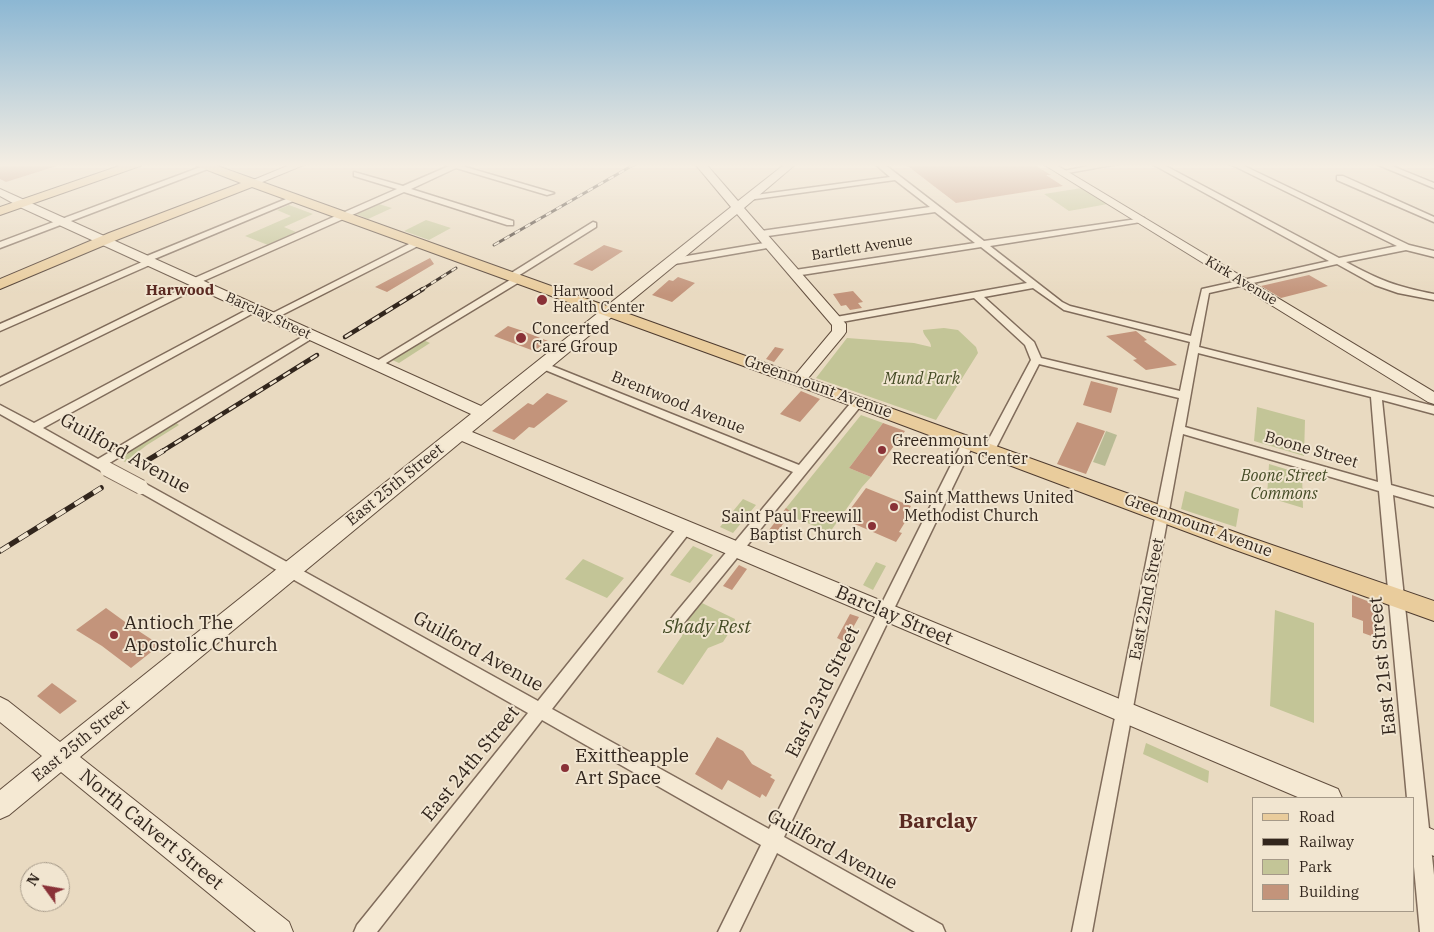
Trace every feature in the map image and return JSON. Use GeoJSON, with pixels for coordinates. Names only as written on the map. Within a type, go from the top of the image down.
{"type":"FeatureCollection","features":[{"type":"Feature","properties":{"kind":"main road"},"geometry":{"type":"LineString","coordinates":[[0,284],[188,207]]}},
{"type":"Feature","properties":{"kind":"main road","name":"Greenmount Avenue"},"geometry":{"type":"LineString","coordinates":[[318,207],[1434,611]]}},
{"type":"Feature","properties":{"kind":"street","name":"Barclay Street"},"geometry":{"type":"LineString","coordinates":[[29,207],[483,413]]}},
{"type":"Feature","properties":{"kind":"street"},"geometry":{"type":"LineString","coordinates":[[0,245],[97,207]]}},
{"type":"Feature","properties":{"kind":"street"},"geometry":{"type":"LineString","coordinates":[[0,328],[147,261],[274,207]]}},
{"type":"Feature","properties":{"kind":"street"},"geometry":{"type":"LineString","coordinates":[[0,382],[196,283],[362,207]]}},
{"type":"Feature","properties":{"kind":"street"},"geometry":{"type":"LineString","coordinates":[[462,207],[510,223]]}},
{"type":"Feature","properties":{"kind":"street","name":"East 25th Street"},"geometry":{"type":"LineString","coordinates":[[0,806],[736,207]]}},
{"type":"Feature","properties":{"kind":"street"},"geometry":{"type":"LineString","coordinates":[[737,207],[836,320],[840,327],[839,332],[799,380]]}},
{"type":"Feature","properties":{"kind":"street","name":"Kirk Avenue"},"geometry":{"type":"LineString","coordinates":[[1120,207],[1434,399]]}},
{"type":"Feature","properties":{"kind":"street"},"geometry":{"type":"LineString","coordinates":[[1237,207],[1384,285],[1434,297]]}},
{"type":"Feature","properties":{"kind":"street"},"geometry":{"type":"LineString","coordinates":[[1324,207],[1406,247],[1434,254]]}},
{"type":"Feature","properties":{"kind":"street"},"geometry":{"type":"LineString","coordinates":[[1406,207],[1434,220]]}},
{"type":"Feature","properties":{"kind":"street"},"geometry":{"type":"LineString","coordinates":[[761,234],[936,208],[1034,285],[1067,308],[1434,410]]}},
{"type":"Feature","properties":{"kind":"street","name":"Bartlett Avenue"},"geometry":{"type":"LineString","coordinates":[[794,273],[1140,220]]}},
{"type":"Feature","properties":{"kind":"street"},"geometry":{"type":"LineString","coordinates":[[376,364],[515,278],[592,225]]}},
{"type":"Feature","properties":{"kind":"street"},"geometry":{"type":"LineString","coordinates":[[270,317],[417,243]]}},
{"type":"Feature","properties":{"kind":"street"},"geometry":{"type":"LineString","coordinates":[[669,262],[770,245]]}},
{"type":"Feature","properties":{"kind":"street","name":"East 22nd Street"},"geometry":{"type":"LineString","coordinates":[[1082,932],[1205,291],[1242,281],[1406,247]]}},
{"type":"Feature","properties":{"kind":"street"},"geometry":{"type":"LineString","coordinates":[[836,320],[1034,285]]}},
{"type":"Feature","properties":{"kind":"street"},"geometry":{"type":"LineString","coordinates":[[976,295],[1030,344],[1036,360],[989,450]]}},
{"type":"Feature","properties":{"kind":"street"},"geometry":{"type":"LineString","coordinates":[[34,428],[254,309]]}},
{"type":"Feature","properties":{"kind":"street"},"geometry":{"type":"LineString","coordinates":[[103,467],[311,336]]}},
{"type":"Feature","properties":{"kind":"street"},"geometry":{"type":"LineString","coordinates":[[1036,360],[1185,396]]}},
{"type":"Feature","properties":{"kind":"street","name":"Brentwood Avenue"},"geometry":{"type":"LineString","coordinates":[[542,366],[801,471]]}},
{"type":"Feature","properties":{"kind":"street","name":"East 21st Street"},"geometry":{"type":"LineString","coordinates":[[1376,395],[1430,932]]}},
{"type":"Feature","properties":{"kind":"street"},"geometry":{"type":"LineString","coordinates":[[680,620],[858,402]]}},
{"type":"Feature","properties":{"kind":"street","name":"Guilford Avenue"},"geometry":{"type":"LineString","coordinates":[[0,409],[935,932]]}},
{"type":"Feature","properties":{"kind":"street","name":"Boone Street"},"geometry":{"type":"LineString","coordinates":[[1179,429],[1434,502]]}},
{"type":"Feature","properties":{"kind":"street","name":"Barclay Street"},"geometry":{"type":"LineString","coordinates":[[459,433],[1327,797]]}},
{"type":"Feature","properties":{"kind":"street","name":"East 23rd Street"},"geometry":{"type":"LineString","coordinates":[[728,932],[968,443]]}},
{"type":"Feature","properties":{"kind":"street","name":"East 24th Street"},"geometry":{"type":"LineString","coordinates":[[364,932],[684,528]]}},
{"type":"Feature","properties":{"kind":"street","name":"North Calvert Street"},"geometry":{"type":"LineString","coordinates":[[0,708],[279,932]]}},
{"type":"Feature","properties":{"kind":"green space"},"geometry":{"type":"Polygon","coordinates":[[[283,207],[296,207],[313,214],[284,227],[296,232],[268,245],[245,236],[291,216],[277,210],[283,207]]]}},
{"type":"Feature","properties":{"kind":"green space"},"geometry":{"type":"Polygon","coordinates":[[[371,207],[392,208],[368,219],[356,214],[371,207]]]}},
{"type":"Feature","properties":{"kind":"green space"},"geometry":{"type":"Polygon","coordinates":[[[1064,207],[1089,207],[1069,211],[1064,207]]]}},
{"type":"Feature","properties":{"kind":"green space"},"geometry":{"type":"Polygon","coordinates":[[[426,220],[451,228],[429,240],[404,231],[426,220]]]}},
{"type":"Feature","properties":{"kind":"green space","name":"Mund Park"},"geometry":{"type":"Polygon","coordinates":[[[944,328],[958,330],[976,347],[978,353],[936,420],[816,378],[847,338],[914,343],[931,347],[923,330],[944,328]]]}},
{"type":"Feature","properties":{"kind":"green space"},"geometry":{"type":"Polygon","coordinates":[[[421,339],[430,343],[399,363],[390,359],[421,339]]]}},
{"type":"Feature","properties":{"kind":"green space"},"geometry":{"type":"Polygon","coordinates":[[[1257,407],[1305,420],[1304,456],[1254,441],[1257,407]]]}},
{"type":"Feature","properties":{"kind":"green space"},"geometry":{"type":"Polygon","coordinates":[[[861,415],[883,423],[849,468],[871,477],[830,532],[782,513],[861,415]]]}},
{"type":"Feature","properties":{"kind":"green space"},"geometry":{"type":"Polygon","coordinates":[[[175,422],[179,425],[147,445],[125,462],[117,457],[175,422]]]}},
{"type":"Feature","properties":{"kind":"green space"},"geometry":{"type":"Polygon","coordinates":[[[1106,431],[1117,435],[1105,466],[1093,462],[1106,431]]]}},
{"type":"Feature","properties":{"kind":"green space","name":"Boone Street Commons"},"geometry":{"type":"Polygon","coordinates":[[[1269,464],[1302,474],[1303,508],[1267,497],[1269,464]]]}},
{"type":"Feature","properties":{"kind":"green space"},"geometry":{"type":"Polygon","coordinates":[[[1185,491],[1239,509],[1236,527],[1181,509],[1185,491]]]}},
{"type":"Feature","properties":{"kind":"green space"},"geometry":{"type":"Polygon","coordinates":[[[743,499],[756,505],[733,533],[720,527],[743,499]]]}},
{"type":"Feature","properties":{"kind":"green space"},"geometry":{"type":"Polygon","coordinates":[[[693,546],[713,555],[690,583],[670,575],[693,546]]]}},
{"type":"Feature","properties":{"kind":"green space"},"geometry":{"type":"Polygon","coordinates":[[[583,559],[624,578],[607,598],[565,579],[583,559]]]}},
{"type":"Feature","properties":{"kind":"green space"},"geometry":{"type":"Polygon","coordinates":[[[876,562],[886,566],[873,590],[863,585],[876,562]]]}},
{"type":"Feature","properties":{"kind":"green space","name":"Shady Rest"},"geometry":{"type":"Polygon","coordinates":[[[702,603],[735,619],[734,625],[723,642],[708,648],[683,685],[657,672],[682,636],[685,623],[702,603]]]}},
{"type":"Feature","properties":{"kind":"green space"},"geometry":{"type":"Polygon","coordinates":[[[1275,610],[1314,623],[1314,723],[1270,706],[1275,610]]]}},
{"type":"Feature","properties":{"kind":"green space"},"geometry":{"type":"Polygon","coordinates":[[[1146,743],[1209,771],[1208,783],[1143,754],[1146,743]]]}},
{"type":"Feature","properties":{"kind":"building"},"geometry":{"type":"Polygon","coordinates":[[[604,245],[623,251],[592,271],[573,264],[604,245]]]}},
{"type":"Feature","properties":{"kind":"building"},"geometry":{"type":"Polygon","coordinates":[[[430,258],[434,264],[387,292],[375,287],[430,258]]]}},
{"type":"Feature","properties":{"kind":"building"},"geometry":{"type":"Polygon","coordinates":[[[1309,275],[1328,286],[1281,298],[1261,286],[1309,275]]]}},
{"type":"Feature","properties":{"kind":"building"},"geometry":{"type":"Polygon","coordinates":[[[678,277],[695,283],[672,302],[652,295],[669,280],[673,281],[678,277]]]}},
{"type":"Feature","properties":{"kind":"building"},"geometry":{"type":"Polygon","coordinates":[[[853,291],[863,302],[858,303],[862,308],[850,310],[846,305],[841,306],[833,294],[853,291]]]}},
{"type":"Feature","properties":{"kind":"building","name":"Concerted Care Group"},"geometry":{"type":"Polygon","coordinates":[[[508,326],[548,341],[534,351],[494,336],[508,326]]]}},
{"type":"Feature","properties":{"kind":"building"},"geometry":{"type":"Polygon","coordinates":[[[1136,331],[1147,340],[1144,341],[1177,365],[1146,370],[1133,360],[1137,359],[1106,336],[1136,331]]]}},
{"type":"Feature","properties":{"kind":"building"},"geometry":{"type":"Polygon","coordinates":[[[775,347],[784,349],[774,362],[766,359],[775,347]]]}},
{"type":"Feature","properties":{"kind":"building"},"geometry":{"type":"Polygon","coordinates":[[[1091,381],[1118,388],[1111,413],[1083,405],[1091,381]]]}},
{"type":"Feature","properties":{"kind":"building"},"geometry":{"type":"Polygon","coordinates":[[[801,391],[820,399],[800,422],[780,414],[801,391]]]}},
{"type":"Feature","properties":{"kind":"building"},"geometry":{"type":"Polygon","coordinates":[[[547,393],[568,401],[534,428],[529,427],[514,440],[492,431],[528,403],[533,405],[547,393]]]}},
{"type":"Feature","properties":{"kind":"building"},"geometry":{"type":"Polygon","coordinates":[[[1077,422],[1105,431],[1086,474],[1057,464],[1077,422]]]}},
{"type":"Feature","properties":{"kind":"building","name":"Greenmount Recreation Center"},"geometry":{"type":"Polygon","coordinates":[[[883,423],[905,431],[871,477],[849,468],[883,423]]]}},
{"type":"Feature","properties":{"kind":"building"},"geometry":{"type":"Polygon","coordinates":[[[866,488],[911,506],[904,518],[907,519],[899,532],[902,533],[896,542],[843,519],[866,488]]]}},
{"type":"Feature","properties":{"kind":"building"},"geometry":{"type":"Polygon","coordinates":[[[786,508],[791,512],[771,542],[762,539],[786,508]]]}},
{"type":"Feature","properties":{"kind":"building"},"geometry":{"type":"Polygon","coordinates":[[[739,565],[747,569],[732,590],[723,586],[739,565]]]}},
{"type":"Feature","properties":{"kind":"building"},"geometry":{"type":"Polygon","coordinates":[[[1352,595],[1375,604],[1377,638],[1363,633],[1363,621],[1352,617],[1352,595]]]}},
{"type":"Feature","properties":{"kind":"building","name":"Antioch The Apostolic Church"},"geometry":{"type":"Polygon","coordinates":[[[106,608],[160,645],[131,668],[102,646],[76,630],[106,608]]]}},
{"type":"Feature","properties":{"kind":"building"},"geometry":{"type":"Polygon","coordinates":[[[850,614],[859,617],[845,642],[837,638],[850,614]]]}},
{"type":"Feature","properties":{"kind":"building"},"geometry":{"type":"Polygon","coordinates":[[[52,683],[77,701],[60,714],[37,696],[52,683]]]}},
{"type":"Feature","properties":{"kind":"building"},"geometry":{"type":"Polygon","coordinates":[[[717,737],[743,751],[752,764],[772,775],[770,777],[775,780],[766,797],[762,794],[760,798],[728,780],[722,790],[695,774],[717,737]]]}},
{"type":"Feature","properties":{"kind":"railway"},"geometry":{"type":"LineString","coordinates":[[494,245],[559,207]]}},
{"type":"Feature","properties":{"kind":"railway"},"geometry":{"type":"LineString","coordinates":[[421,290],[456,268]]}},
{"type":"Feature","properties":{"kind":"railway"},"geometry":{"type":"LineString","coordinates":[[345,337],[423,289]]}},
{"type":"Feature","properties":{"kind":"railway"},"geometry":{"type":"LineString","coordinates":[[161,452],[317,355]]}},
{"type":"Feature","properties":{"kind":"railway"},"geometry":{"type":"LineString","coordinates":[[138,466],[163,451]]}},
{"type":"Feature","properties":{"kind":"railway"},"geometry":{"type":"LineString","coordinates":[[0,551],[101,488]]}},
{"type":"Feature","properties":{"kind":"place","name":"Harwood Health Center"},"geometry":{"type":"Point","coordinates":[542,300]}},
{"type":"Feature","properties":{"kind":"place","name":"Concerted Care Group"},"geometry":{"type":"Point","coordinates":[521,338]}},
{"type":"Feature","properties":{"kind":"place","name":"Greenmount Recreation Center"},"geometry":{"type":"Point","coordinates":[882,450]}},
{"type":"Feature","properties":{"kind":"place","name":"Saint Matthews United Methodist Church"},"geometry":{"type":"Point","coordinates":[894,507]}},
{"type":"Feature","properties":{"kind":"place","name":"Saint Paul Freewill Baptist Church"},"geometry":{"type":"Point","coordinates":[872,526]}},
{"type":"Feature","properties":{"kind":"place","name":"Antioch The Apostolic Church"},"geometry":{"type":"Point","coordinates":[114,635]}},
{"type":"Feature","properties":{"kind":"place","name":"Exittheapple Art Space"},"geometry":{"type":"Point","coordinates":[565,768]}},
{"type":"Feature","properties":{"kind":"district","name":"Harwood"},"geometry":{"type":"Point","coordinates":[180,291]}},
{"type":"Feature","properties":{"kind":"district","name":"Barclay"},"geometry":{"type":"Point","coordinates":[938,822]}}]}
